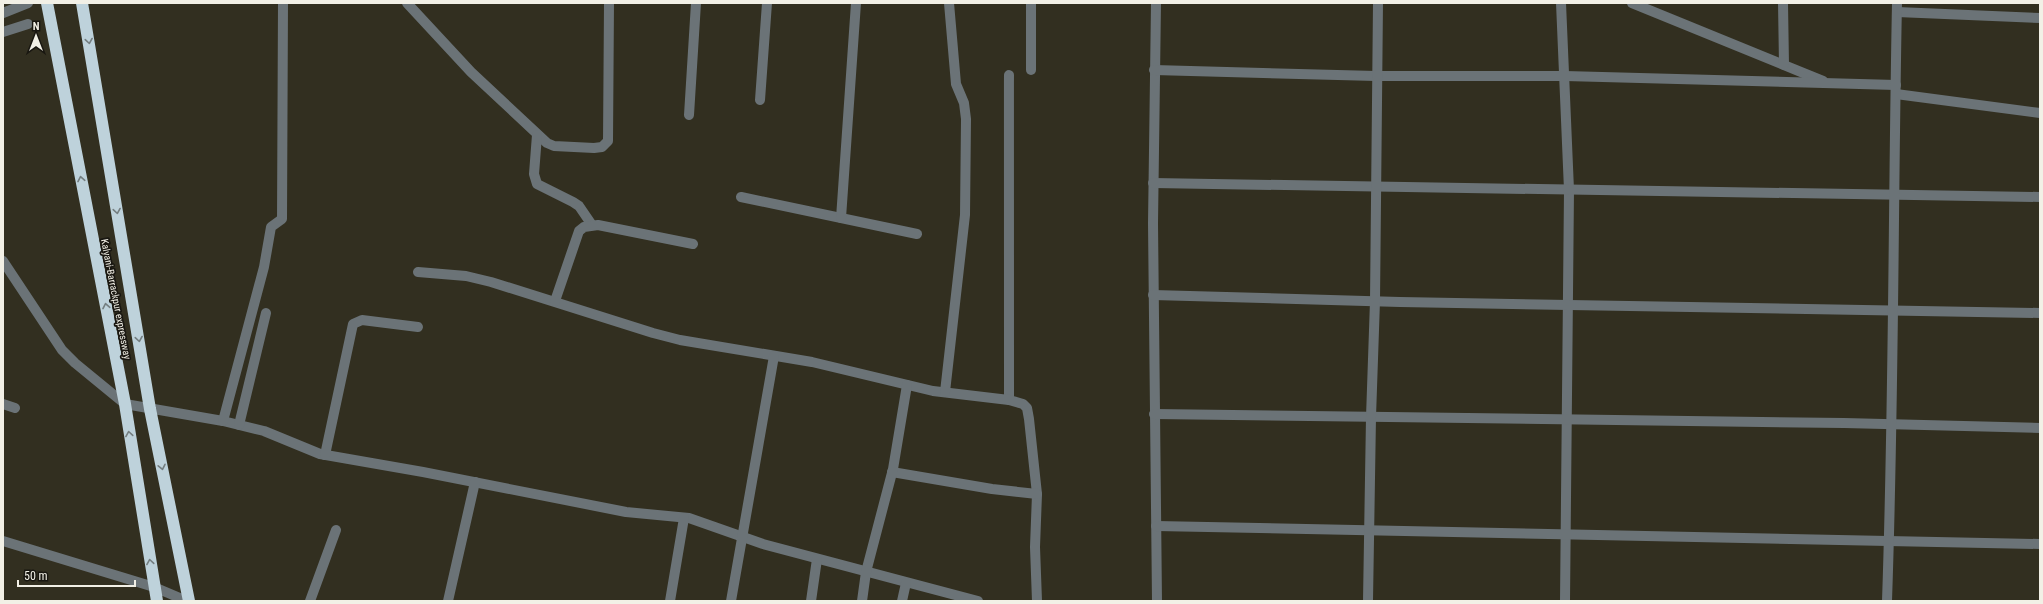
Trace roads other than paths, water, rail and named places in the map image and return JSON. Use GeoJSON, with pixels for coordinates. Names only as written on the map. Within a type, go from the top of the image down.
{"type":"FeatureCollection","features":[{"type":"Feature","properties":{"kind":"highway","name":"Kalyani-Barrackpur expressway"},"geometry":{"type":"LineString","coordinates":[[47,3],[124,404],[157,601]]}},
{"type":"Feature","properties":{"kind":"highway","name":"Kalyani-Barrackpur expressway"},"geometry":{"type":"LineString","coordinates":[[82,3],[150,409],[188,601]]}},
{"type":"Feature","properties":{"kind":"street"},"geometry":{"type":"LineString","coordinates":[[3,13],[28,3]]}},
{"type":"Feature","properties":{"kind":"street"},"geometry":{"type":"LineString","coordinates":[[223,421],[264,267],[271,227],[282,219],[283,3]]}},
{"type":"Feature","properties":{"kind":"street"},"geometry":{"type":"LineString","coordinates":[[406,3],[471,72],[537,136],[554,146],[602,147],[608,141],[609,3]]}},
{"type":"Feature","properties":{"kind":"street"},"geometry":{"type":"LineString","coordinates":[[689,115],[696,3]]}},
{"type":"Feature","properties":{"kind":"street"},"geometry":{"type":"LineString","coordinates":[[760,100],[767,3]]}},
{"type":"Feature","properties":{"kind":"street"},"geometry":{"type":"LineString","coordinates":[[841,218],[856,3]]}},
{"type":"Feature","properties":{"kind":"street"},"geometry":{"type":"LineString","coordinates":[[945,392],[965,215],[966,119],[964,104],[956,84],[949,3]]}},
{"type":"Feature","properties":{"kind":"street"},"geometry":{"type":"LineString","coordinates":[[1031,3],[1031,70]]}},
{"type":"Feature","properties":{"kind":"street"},"geometry":{"type":"LineString","coordinates":[[1156,3],[1154,70],[1153,295],[1157,601]]}},
{"type":"Feature","properties":{"kind":"street"},"geometry":{"type":"LineString","coordinates":[[1368,601],[1368,530],[1377,186],[1376,76],[1378,3]]}},
{"type":"Feature","properties":{"kind":"street"},"geometry":{"type":"LineString","coordinates":[[1561,3],[1569,190],[1568,420],[1565,601]]}},
{"type":"Feature","properties":{"kind":"street"},"geometry":{"type":"LineString","coordinates":[[1632,3],[1830,84]]}},
{"type":"Feature","properties":{"kind":"street"},"geometry":{"type":"LineString","coordinates":[[1783,3],[1784,65]]}},
{"type":"Feature","properties":{"kind":"street"},"geometry":{"type":"LineString","coordinates":[[1887,601],[1894,310],[1893,194],[1897,7],[2040,18]]}},
{"type":"Feature","properties":{"kind":"street"},"geometry":{"type":"LineString","coordinates":[[3,32],[28,24]]}},
{"type":"Feature","properties":{"kind":"street"},"geometry":{"type":"LineString","coordinates":[[1154,70],[1376,76],[1565,76],[1830,84],[1896,90],[2040,113]]}},
{"type":"Feature","properties":{"kind":"street"},"geometry":{"type":"LineString","coordinates":[[1009,74],[1009,400]]}},
{"type":"Feature","properties":{"kind":"street"},"geometry":{"type":"LineString","coordinates":[[537,136],[534,174],[536,184],[579,206],[592,225]]}},
{"type":"Feature","properties":{"kind":"street"},"geometry":{"type":"LineString","coordinates":[[1153,183],[2040,197]]}},
{"type":"Feature","properties":{"kind":"street"},"geometry":{"type":"LineString","coordinates":[[741,197],[917,234]]}},
{"type":"Feature","properties":{"kind":"street"},"geometry":{"type":"LineString","coordinates":[[555,302],[579,231],[584,227],[592,225],[693,244]]}},
{"type":"Feature","properties":{"kind":"street"},"geometry":{"type":"LineString","coordinates":[[3,261],[62,350],[74,363],[124,404],[223,421],[264,431],[294,445],[325,455],[475,482],[626,512],[684,518],[817,559],[971,600]]}},
{"type":"Feature","properties":{"kind":"street"},"geometry":{"type":"LineString","coordinates":[[418,272],[466,276],[491,282],[680,340],[812,362],[907,385],[945,392],[1009,400],[1023,404],[1027,408],[1037,494],[1035,547],[1037,601]]}},
{"type":"Feature","properties":{"kind":"street"},"geometry":{"type":"LineString","coordinates":[[1153,295],[1375,302],[2040,313]]}},
{"type":"Feature","properties":{"kind":"street"},"geometry":{"type":"LineString","coordinates":[[239,425],[266,313]]}},
{"type":"Feature","properties":{"kind":"street"},"geometry":{"type":"LineString","coordinates":[[325,455],[353,324],[362,320],[418,326]]}},
{"type":"Feature","properties":{"kind":"street"},"geometry":{"type":"LineString","coordinates":[[731,601],[774,356]]}},
{"type":"Feature","properties":{"kind":"street"},"geometry":{"type":"LineString","coordinates":[[862,601],[866,572],[892,472],[907,385]]}},
{"type":"Feature","properties":{"kind":"street"},"geometry":{"type":"LineString","coordinates":[[3,404],[16,408]]}},
{"type":"Feature","properties":{"kind":"street"},"geometry":{"type":"LineString","coordinates":[[1154,414],[1892,424],[2040,428]]}},
{"type":"Feature","properties":{"kind":"street"},"geometry":{"type":"LineString","coordinates":[[892,472],[992,489],[1037,494]]}},
{"type":"Feature","properties":{"kind":"street"},"geometry":{"type":"LineString","coordinates":[[448,601],[475,482]]}},
{"type":"Feature","properties":{"kind":"street"},"geometry":{"type":"LineString","coordinates":[[670,601],[684,518]]}},
{"type":"Feature","properties":{"kind":"street"},"geometry":{"type":"LineString","coordinates":[[1156,526],[2040,544]]}},
{"type":"Feature","properties":{"kind":"street"},"geometry":{"type":"LineString","coordinates":[[310,601],[336,530]]}},
{"type":"Feature","properties":{"kind":"street"},"geometry":{"type":"LineString","coordinates":[[3,541],[154,587],[188,601]]}},
{"type":"Feature","properties":{"kind":"street"},"geometry":{"type":"LineString","coordinates":[[810,601],[817,559]]}},
{"type":"Feature","properties":{"kind":"street"},"geometry":{"type":"LineString","coordinates":[[902,601],[906,583]]}}]}
